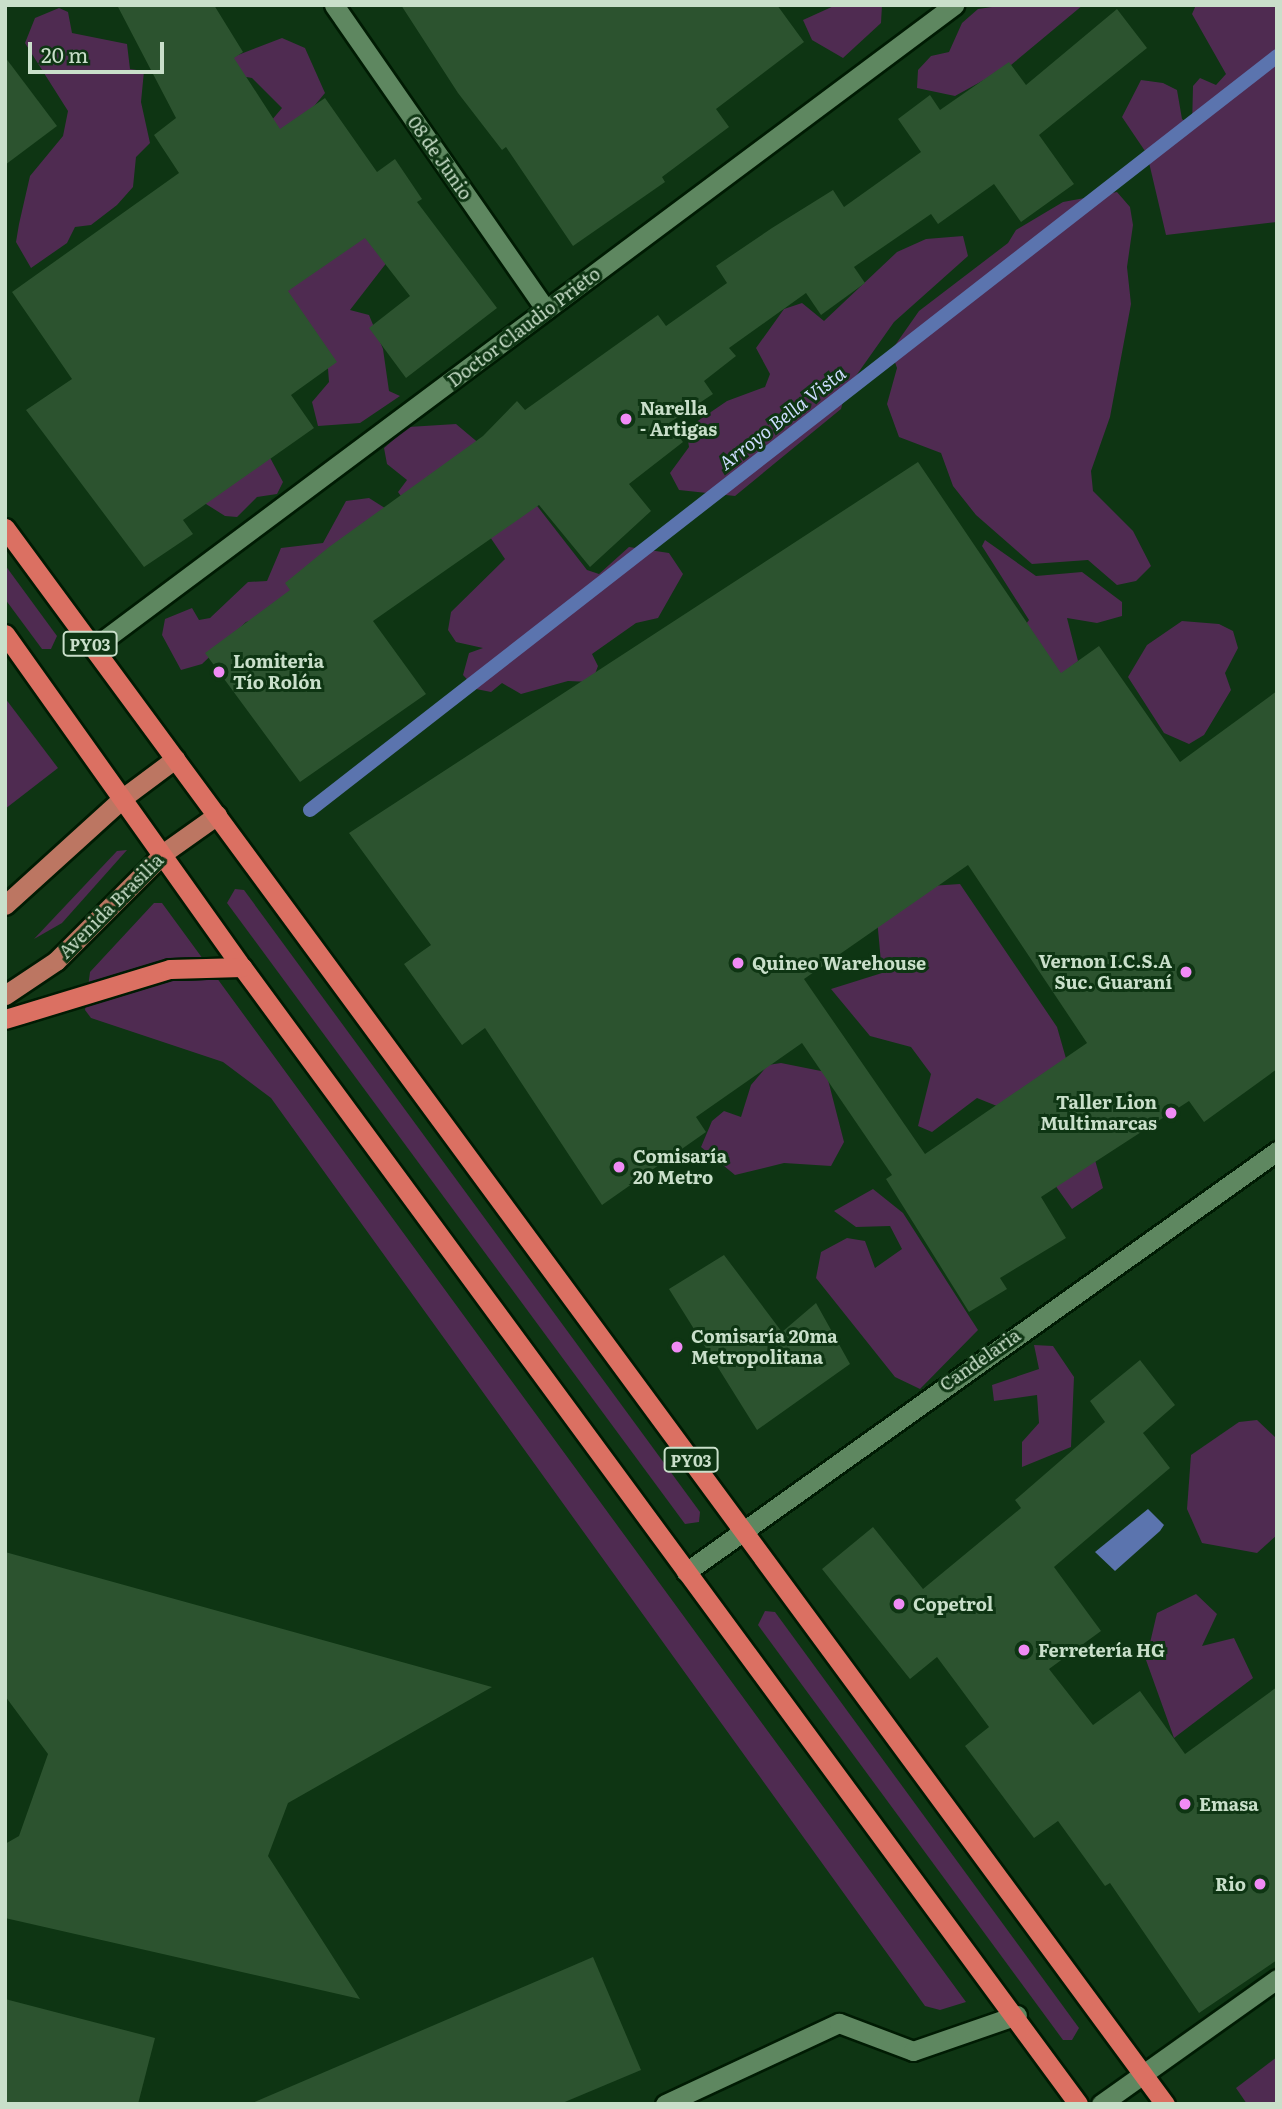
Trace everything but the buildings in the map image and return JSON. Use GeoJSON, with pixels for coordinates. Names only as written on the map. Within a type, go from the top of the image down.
{"type":"FeatureCollection","features":[{"type":"Feature","properties":{"kind":"highway","name":"PY03"},"geometry":{"type":"LineString","coordinates":[[5,528],[1165,2104]]}},
{"type":"Feature","properties":{"kind":"highway"},"geometry":{"type":"LineString","coordinates":[[5,634],[164,852],[242,967],[686,1572],[1017,2015],[1078,2104]]}},
{"type":"Feature","properties":{"kind":"highway"},"geometry":{"type":"LineString","coordinates":[[5,1020],[170,969],[242,967]]}},
{"type":"Feature","properties":{"kind":"main road"},"geometry":{"type":"LineString","coordinates":[[5,905],[124,797],[176,759]]}},
{"type":"Feature","properties":{"kind":"main road","name":"Avenida Brasilia"},"geometry":{"type":"LineString","coordinates":[[5,995],[56,961],[164,852],[216,815]]}},
{"type":"Feature","properties":{"kind":"street","name":"08 de Junio"},"geometry":{"type":"LineString","coordinates":[[334,5],[545,310]]}},
{"type":"Feature","properties":{"kind":"street","name":"Doctor Claudio Prieto"},"geometry":{"type":"LineString","coordinates":[[93,648],[954,5]]}},
{"type":"Feature","properties":{"kind":"street","name":"Candelaria"},"geometry":{"type":"LineString","coordinates":[[686,1572],[741,1528],[1277,1151]]}},
{"type":"Feature","properties":{"kind":"street"},"geometry":{"type":"LineString","coordinates":[[1101,2104],[1277,1979]]}},
{"type":"Feature","properties":{"kind":"street"},"geometry":{"type":"LineString","coordinates":[[665,2104],[839,2023],[913,2051],[1017,2015]]}},
{"type":"Feature","properties":{"kind":"shaded area"},"geometry":{"type":"Polygon","coordinates":[[[836,5],[882,5],[881,23],[843,58],[812,40],[803,20],[836,5]]]}},
{"type":"Feature","properties":{"kind":"shaded area"},"geometry":{"type":"Polygon","coordinates":[[[1006,5],[1083,5],[1011,65],[955,96],[917,88],[918,70],[931,56],[949,52],[962,23],[978,9],[1006,5]]]}},
{"type":"Feature","properties":{"kind":"shaded area"},"geometry":{"type":"Polygon","coordinates":[[[1196,5],[1277,5],[1277,222],[1166,235],[1147,154],[1122,117],[1141,80],[1163,83],[1177,90],[1182,119],[1192,127],[1193,86],[1200,78],[1216,85],[1226,74],[1192,14],[1196,5]]]}},
{"type":"Feature","properties":{"kind":"shaded area"},"geometry":{"type":"Polygon","coordinates":[[[59,8],[68,12],[72,33],[127,44],[130,69],[144,71],[141,102],[150,143],[136,157],[133,187],[117,205],[91,225],[75,227],[67,243],[31,268],[16,242],[30,176],[63,136],[68,111],[25,43],[35,18],[59,8]]]}},
{"type":"Feature","properties":{"kind":"shaded area"},"geometry":{"type":"Polygon","coordinates":[[[282,38],[305,48],[325,93],[305,117],[274,135],[266,127],[282,108],[252,78],[202,69],[282,38]]]}},
{"type":"Feature","properties":{"kind":"shaded area"},"geometry":{"type":"Polygon","coordinates":[[[1117,192],[1130,207],[1133,225],[1127,267],[1131,304],[1110,417],[1091,471],[1093,491],[1133,531],[1151,566],[1136,581],[1117,585],[1088,560],[1032,564],[976,515],[953,486],[941,453],[899,437],[887,404],[897,368],[891,351],[919,311],[1008,243],[1016,230],[1063,202],[1117,192]]]}},
{"type":"Feature","properties":{"kind":"shaded area"},"geometry":{"type":"Polygon","coordinates":[[[365,224],[391,257],[350,310],[369,315],[383,349],[389,391],[400,396],[360,423],[318,426],[312,402],[329,382],[328,369],[277,272],[365,224]]]}},
{"type":"Feature","properties":{"kind":"shaded area"},"geometry":{"type":"Polygon","coordinates":[[[963,236],[968,256],[894,322],[846,390],[841,409],[735,496],[679,490],[670,473],[689,447],[686,429],[727,401],[765,387],[770,374],[756,348],[784,309],[802,303],[824,321],[897,252],[926,239],[963,236]]]}},
{"type":"Feature","properties":{"kind":"shaded area"},"geometry":{"type":"Polygon","coordinates":[[[456,424],[506,466],[587,570],[599,574],[629,547],[669,553],[683,574],[658,618],[636,623],[592,654],[598,666],[592,682],[568,681],[521,694],[502,683],[491,692],[476,689],[463,675],[469,653],[483,648],[456,642],[448,630],[451,612],[505,559],[450,478],[409,507],[398,492],[407,480],[387,464],[384,448],[408,427],[456,424]]]}},
{"type":"Feature","properties":{"kind":"shaded area"},"geometry":{"type":"Polygon","coordinates":[[[258,435],[283,482],[277,494],[257,497],[237,517],[225,516],[206,504],[203,475],[258,435]]]}},
{"type":"Feature","properties":{"kind":"shaded area"},"geometry":{"type":"Polygon","coordinates":[[[369,498],[388,510],[264,617],[246,622],[202,664],[181,670],[162,635],[165,619],[192,608],[199,620],[210,618],[248,582],[267,581],[281,548],[323,543],[346,501],[369,498]]]}},
{"type":"Feature","properties":{"kind":"shaded area"},"geometry":{"type":"Polygon","coordinates":[[[985,540],[1036,576],[1082,572],[1122,602],[1122,616],[1097,623],[1067,618],[1078,661],[1050,684],[1017,636],[1029,620],[982,546],[985,540]]]}},
{"type":"Feature","properties":{"kind":"shaded area"},"geometry":{"type":"Polygon","coordinates":[[[5,565],[57,636],[51,649],[42,649],[5,599],[5,565]]]}},
{"type":"Feature","properties":{"kind":"shaded area"},"geometry":{"type":"Polygon","coordinates":[[[1182,621],[1219,624],[1233,631],[1238,648],[1225,673],[1231,690],[1204,735],[1189,744],[1164,733],[1128,677],[1147,645],[1182,621]]]}},
{"type":"Feature","properties":{"kind":"shaded area"},"geometry":{"type":"Polygon","coordinates":[[[5,698],[58,768],[5,809],[5,698]]]}},
{"type":"Feature","properties":{"kind":"shaded area"},"geometry":{"type":"Polygon","coordinates":[[[127,850],[62,923],[34,939],[117,851],[127,850]]]}},
{"type":"Feature","properties":{"kind":"shaded area"},"geometry":{"type":"Polygon","coordinates":[[[960,884],[1057,1027],[1103,1188],[1072,1209],[1040,1164],[1019,1115],[977,1098],[932,1132],[918,1126],[931,1074],[911,1047],[870,1036],[831,989],[882,973],[876,908],[900,888],[960,884]]]}},
{"type":"Feature","properties":{"kind":"shaded area"},"geometry":{"type":"Polygon","coordinates":[[[235,889],[244,890],[700,1512],[699,1522],[685,1524],[227,903],[235,889]]]}},
{"type":"Feature","properties":{"kind":"shaded area"},"geometry":{"type":"Polygon","coordinates":[[[154,903],[162,903],[966,2002],[940,2010],[925,2006],[271,1098],[223,1062],[91,1018],[85,1010],[90,972],[154,903]]]}},
{"type":"Feature","properties":{"kind":"shaded area"},"geometry":{"type":"Polygon","coordinates":[[[781,1063],[826,1072],[844,1142],[831,1166],[784,1163],[735,1175],[701,1147],[712,1121],[724,1111],[741,1117],[751,1085],[768,1065],[781,1063]]]}},
{"type":"Feature","properties":{"kind":"shaded area"},"geometry":{"type":"Polygon","coordinates":[[[873,1189],[903,1213],[978,1330],[920,1389],[895,1377],[816,1278],[821,1252],[847,1238],[865,1241],[875,1268],[902,1249],[890,1226],[856,1227],[834,1211],[873,1189]]]}},
{"type":"Feature","properties":{"kind":"shaded area"},"geometry":{"type":"Polygon","coordinates":[[[1034,1345],[1053,1346],[1074,1377],[1071,1447],[1022,1467],[1022,1442],[1039,1423],[1037,1395],[994,1401],[992,1385],[1039,1369],[1034,1345]]]}},
{"type":"Feature","properties":{"kind":"shaded area"},"geometry":{"type":"Polygon","coordinates":[[[1257,1420],[1277,1439],[1277,1535],[1257,1553],[1202,1543],[1187,1509],[1191,1455],[1239,1422],[1257,1420]]]}},
{"type":"Feature","properties":{"kind":"shaded area"},"geometry":{"type":"Polygon","coordinates":[[[1196,1594],[1217,1614],[1202,1646],[1234,1638],[1253,1678],[1174,1738],[1146,1660],[1157,1613],[1196,1594]]]}},
{"type":"Feature","properties":{"kind":"shaded area"},"geometry":{"type":"Polygon","coordinates":[[[765,1611],[775,1612],[1079,2028],[1072,2040],[1063,2040],[758,1625],[765,1611]]]}},
{"type":"Feature","properties":{"kind":"shaded area"},"geometry":{"type":"Polygon","coordinates":[[[1277,2057],[1277,2104],[1247,2104],[1236,2088],[1277,2057]]]}},
{"type":"Feature","properties":{"kind":"water"},"geometry":{"type":"Polygon","coordinates":[[[1148,1509],[1164,1525],[1115,1571],[1095,1552],[1148,1509]]]}},
{"type":"Feature","properties":{"kind":"waterway","name":"Arroyo Bella Vista"},"geometry":{"type":"LineString","coordinates":[[310,810],[1277,56]]}},
{"type":"Feature","properties":{"kind":"place","name":"Narella - Artigas"},"geometry":{"type":"Point","coordinates":[626,419]}},
{"type":"Feature","properties":{"kind":"place","name":"Lomiteria Tío Rolón"},"geometry":{"type":"Point","coordinates":[219,672]}},
{"type":"Feature","properties":{"kind":"place","name":"Quineo Warehouse"},"geometry":{"type":"Point","coordinates":[738,963]}},
{"type":"Feature","properties":{"kind":"place","name":"Vernon I.C.S.A Suc. Guaraní"},"geometry":{"type":"Point","coordinates":[1186,972]}},
{"type":"Feature","properties":{"kind":"place","name":"Taller Lion Multimarcas"},"geometry":{"type":"Point","coordinates":[1171,1113]}},
{"type":"Feature","properties":{"kind":"place","name":"Comisaría 20 Metro"},"geometry":{"type":"Point","coordinates":[619,1167]}},
{"type":"Feature","properties":{"kind":"place","name":"Comisaría 20ma Metropolitana"},"geometry":{"type":"Point","coordinates":[677,1347]}},
{"type":"Feature","properties":{"kind":"place","name":"Copetrol"},"geometry":{"type":"Point","coordinates":[899,1604]}},
{"type":"Feature","properties":{"kind":"place","name":"Ferretería HG"},"geometry":{"type":"Point","coordinates":[1024,1650]}},
{"type":"Feature","properties":{"kind":"place","name":"Emasa"},"geometry":{"type":"Point","coordinates":[1185,1804]}},
{"type":"Feature","properties":{"kind":"place","name":"Rio"},"geometry":{"type":"Point","coordinates":[1260,1884]}}]}
